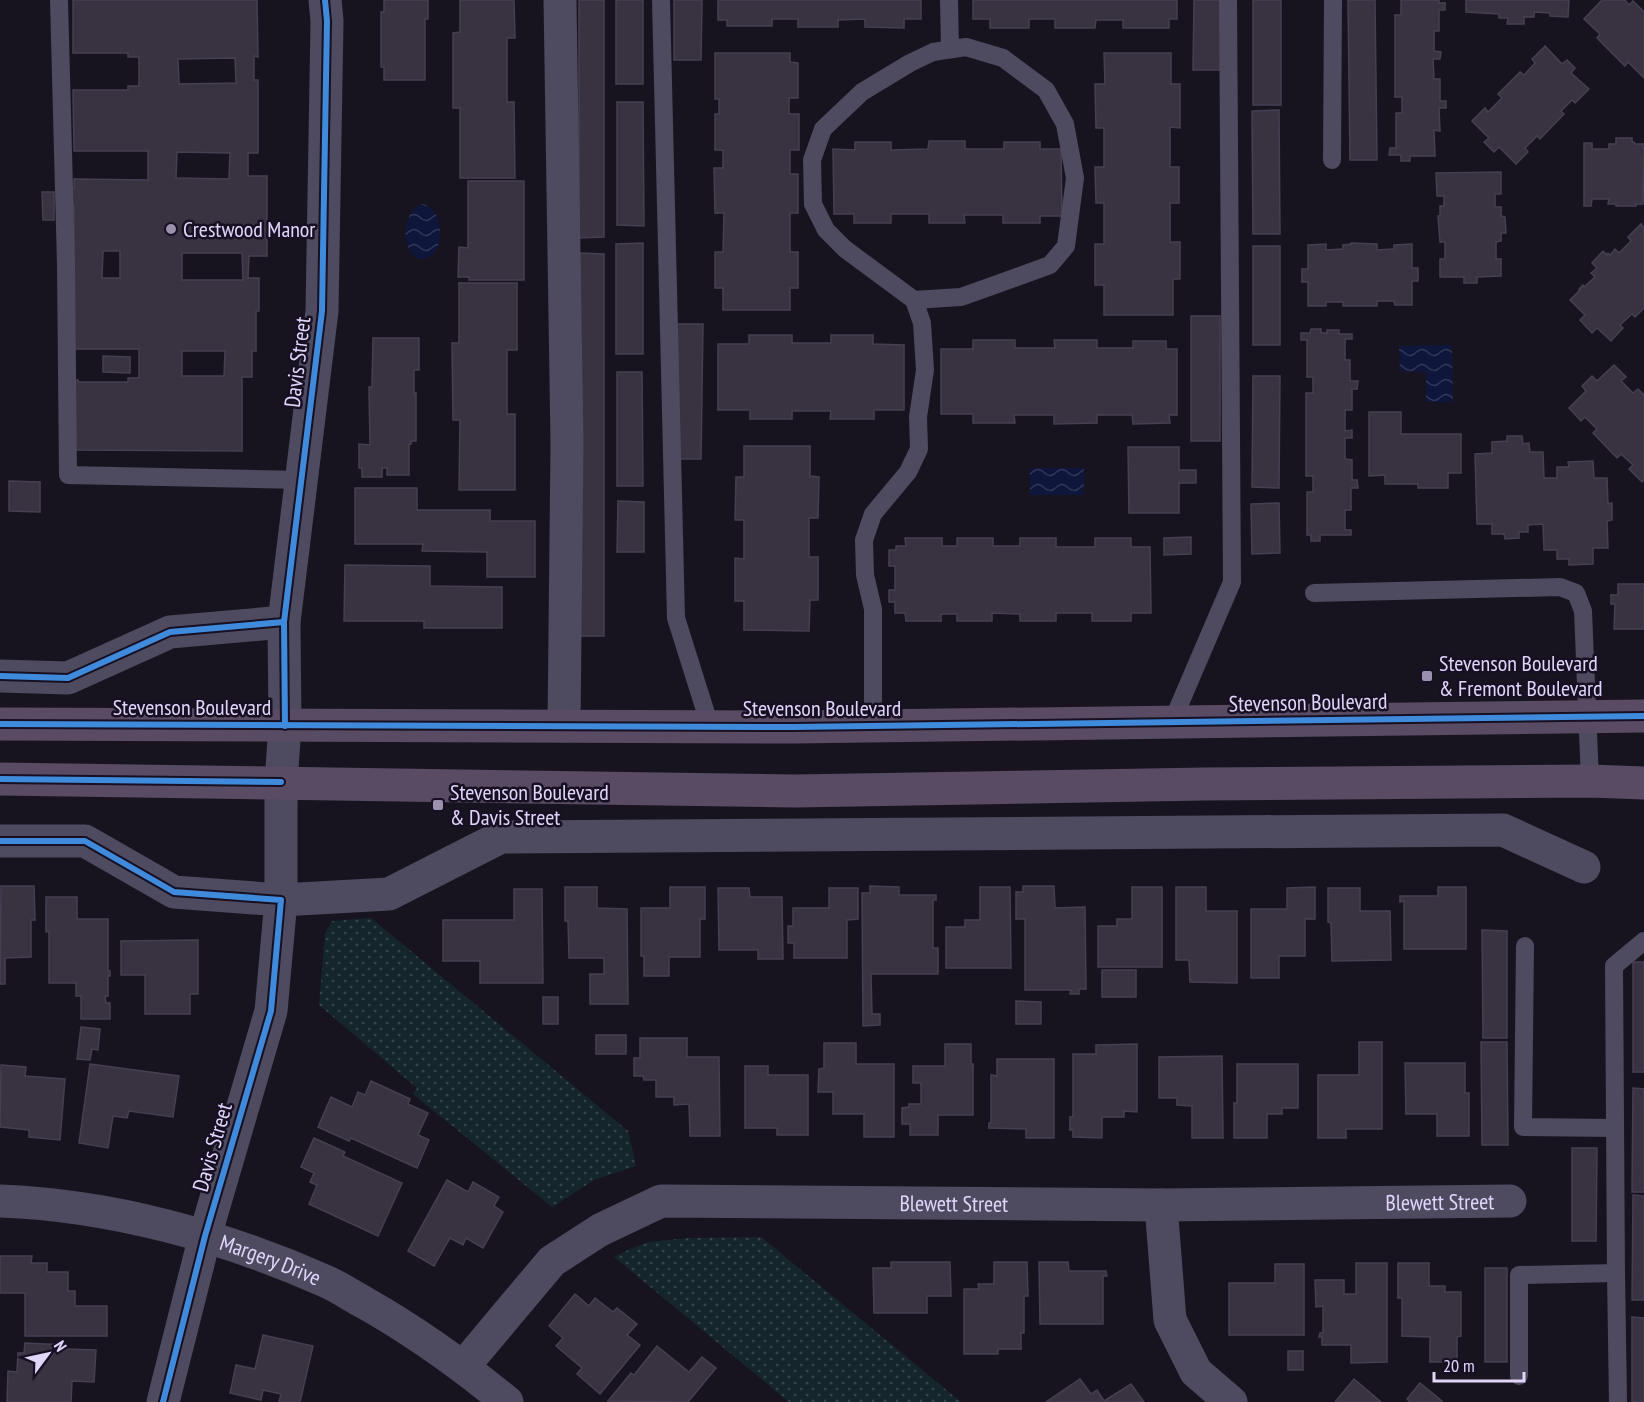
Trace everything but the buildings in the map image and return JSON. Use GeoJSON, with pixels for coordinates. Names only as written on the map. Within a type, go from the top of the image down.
{"type":"FeatureCollection","features":[{"type":"Feature","properties":{"kind":"main road","name":"Stevenson Boulevard"},"geometry":{"type":"LineString","coordinates":[[0,724],[710,726],[1644,716]]}},
{"type":"Feature","properties":{"kind":"main road"},"geometry":{"type":"LineString","coordinates":[[0,779],[795,791],[1217,784],[1590,781],[1644,783]]}},
{"type":"Feature","properties":{"kind":"street","name":"Davis Street"},"geometry":{"type":"LineString","coordinates":[[164,1402],[205,1236],[271,1011],[281,900],[281,782],[285,726],[284,622],[322,311],[327,21],[324,0]]}},
{"type":"Feature","properties":{"kind":"street"},"geometry":{"type":"LineString","coordinates":[[560,0],[567,442],[564,726]]}},
{"type":"Feature","properties":{"kind":"street","name":"Stevenson Boulevard"},"geometry":{"type":"LineString","coordinates":[[0,676],[68,678],[170,632],[284,622]]}},
{"type":"Feature","properties":{"kind":"street"},"geometry":{"type":"LineString","coordinates":[[0,841],[85,841],[174,892],[281,900],[389,894],[501,837],[1503,830],[1584,867]]}},
{"type":"Feature","properties":{"kind":"street","name":"Margery Drive"},"geometry":{"type":"LineString","coordinates":[[0,1201],[40,1202],[149,1221],[205,1236],[264,1257],[326,1282],[400,1323],[463,1367],[507,1402]]}},
{"type":"Feature","properties":{"kind":"street","name":"Blewett Street"},"geometry":{"type":"LineString","coordinates":[[463,1367],[552,1261],[600,1230],[661,1201],[1161,1205],[1510,1201]]}},
{"type":"Feature","properties":{"kind":"street"},"geometry":{"type":"LineString","coordinates":[[1161,1205],[1170,1320],[1196,1372],[1231,1402]]}},
{"type":"Feature","properties":{"kind":"lane"},"geometry":{"type":"LineString","coordinates":[[59,0],[66,266],[68,475],[301,480]]}},
{"type":"Feature","properties":{"kind":"lane"},"geometry":{"type":"LineString","coordinates":[[661,0],[675,618],[710,726]]}},
{"type":"Feature","properties":{"kind":"lane"},"geometry":{"type":"LineString","coordinates":[[949,0],[950,49]]}},
{"type":"Feature","properties":{"kind":"lane"},"geometry":{"type":"LineString","coordinates":[[1172,722],[1232,582],[1228,0]]}},
{"type":"Feature","properties":{"kind":"lane"},"geometry":{"type":"LineString","coordinates":[[1332,160],[1333,0]]}},
{"type":"Feature","properties":{"kind":"lane"},"geometry":{"type":"LineString","coordinates":[[873,725],[873,609],[865,575],[864,540],[873,514],[908,472],[919,449],[918,417],[925,370],[922,323],[914,300],[845,249],[826,230],[813,204],[812,160],[823,129],[862,92],[933,52],[966,46],[1004,58],[1046,90],[1065,124],[1076,178],[1066,246],[1050,266],[1017,278],[961,297],[914,300]]}},
{"type":"Feature","properties":{"kind":"lane"},"geometry":{"type":"LineString","coordinates":[[1314,593],[1560,587],[1576,593],[1582,611],[1590,781]]}},
{"type":"Feature","properties":{"kind":"lane"},"geometry":{"type":"LineString","coordinates":[[1618,1402],[1614,966],[1644,941]]}},
{"type":"Feature","properties":{"kind":"lane"},"geometry":{"type":"LineString","coordinates":[[1525,946],[1523,1126],[1615,1128]]}},
{"type":"Feature","properties":{"kind":"lane"},"geometry":{"type":"LineString","coordinates":[[1519,1376],[1519,1275],[1616,1273]]}},
{"type":"Feature","properties":{"kind":"green space"},"geometry":{"type":"Polygon","coordinates":[[[371,918],[628,1131],[636,1166],[594,1180],[552,1207],[413,1094],[417,1088],[319,1005],[325,934],[332,921],[371,918]]]}},
{"type":"Feature","properties":{"kind":"green space"},"geometry":{"type":"Polygon","coordinates":[[[761,1237],[961,1402],[789,1402],[614,1257],[649,1242],[688,1238],[761,1237]]]}},
{"type":"Feature","properties":{"kind":"water"},"geometry":{"type":"Polygon","coordinates":[[[422,204],[430,207],[436,214],[440,232],[436,250],[431,256],[423,259],[410,252],[406,234],[409,216],[415,208],[422,204]]]}},
{"type":"Feature","properties":{"kind":"water"},"geometry":{"type":"Polygon","coordinates":[[[1452,345],[1453,402],[1426,402],[1426,372],[1400,371],[1399,346],[1452,345]]]}},
{"type":"Feature","properties":{"kind":"water"},"geometry":{"type":"Polygon","coordinates":[[[1030,468],[1084,468],[1084,495],[1030,495],[1030,468]]]}},
{"type":"Feature","properties":{"kind":"cycle path"},"geometry":{"type":"LineString","coordinates":[[285,726],[284,622],[322,311],[327,21],[325,0]]}},
{"type":"Feature","properties":{"kind":"cycle path"},"geometry":{"type":"LineString","coordinates":[[0,676],[68,678],[170,632],[284,622]]}},
{"type":"Feature","properties":{"kind":"cycle path"},"geometry":{"type":"LineString","coordinates":[[0,724],[794,727],[1644,716]]}},
{"type":"Feature","properties":{"kind":"cycle path"},"geometry":{"type":"LineString","coordinates":[[0,779],[281,782]]}},
{"type":"Feature","properties":{"kind":"cycle path"},"geometry":{"type":"LineString","coordinates":[[0,841],[85,841],[174,892],[281,900],[271,1011],[205,1236],[163,1402]]}},
{"type":"Feature","properties":{"kind":"place","name":"Crestwood Manor"},"geometry":{"type":"Point","coordinates":[171,229]}},
{"type":"Feature","properties":{"kind":"place","name":"Stevenson Boulevard & Fremont Boulevard"},"geometry":{"type":"Point","coordinates":[1427,676]}},
{"type":"Feature","properties":{"kind":"place","name":"Stevenson Boulevard & Davis Street"},"geometry":{"type":"Point","coordinates":[438,805]}}]}
